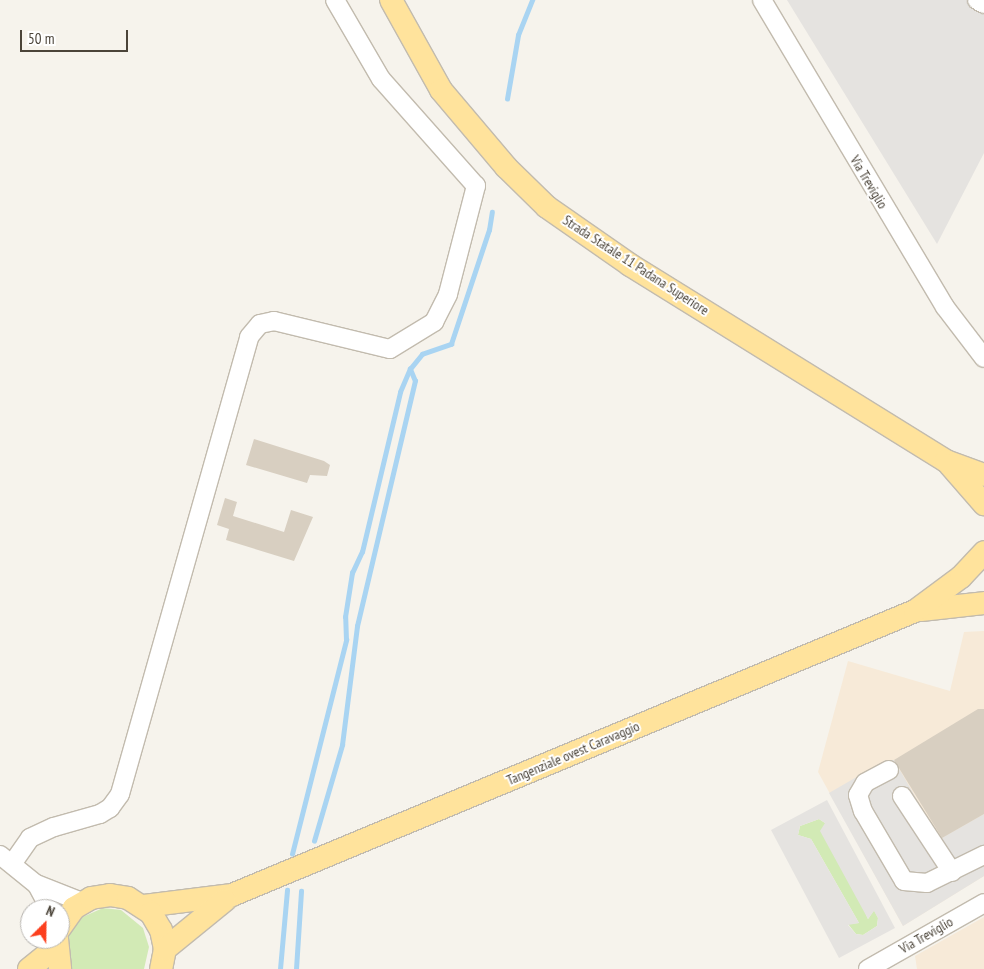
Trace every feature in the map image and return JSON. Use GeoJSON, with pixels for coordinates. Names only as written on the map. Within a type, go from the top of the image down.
{"type":"FeatureCollection","features":[{"type":"Feature","properties":{"kind":"main road","name":"Strada Statale 11 Padana Superiore"},"geometry":{"type":"LineString","coordinates":[[391,0],[441,90],[506,168],[548,207],[630,265],[946,461],[984,475]]}},
{"type":"Feature","properties":{"kind":"main road","name":"Strada Statale 11 Padana Superiore"},"geometry":{"type":"LineString","coordinates":[[946,461],[984,504]]}},
{"type":"Feature","properties":{"kind":"main road","name":"Tangenziale ovest Caravaggio"},"geometry":{"type":"LineString","coordinates":[[144,906],[232,896],[915,611],[961,577],[984,552]]}},
{"type":"Feature","properties":{"kind":"main road","name":"Tangenziale ovest Caravaggio"},"geometry":{"type":"LineString","coordinates":[[915,611],[984,603]]}},
{"type":"Feature","properties":{"kind":"main road","name":"Tangenziale ovest Caravaggio"},"geometry":{"type":"LineString","coordinates":[[82,902],[110,895],[128,898],[144,906],[161,930],[162,964]]}},
{"type":"Feature","properties":{"kind":"main road","name":"Tangenziale ovest Caravaggio"},"geometry":{"type":"LineString","coordinates":[[162,964],[232,896]]}},
{"type":"Feature","properties":{"kind":"main road"},"geometry":{"type":"LineString","coordinates":[[70,919],[82,902]]}},
{"type":"Feature","properties":{"kind":"main road"},"geometry":{"type":"LineString","coordinates":[[29,969],[47,949]]}},
{"type":"Feature","properties":{"kind":"main road"},"geometry":{"type":"LineString","coordinates":[[58,949],[60,969]]}},
{"type":"Feature","properties":{"kind":"street"},"geometry":{"type":"LineString","coordinates":[[82,902],[36,884],[6,859],[30,838],[100,814],[110,808],[120,794],[249,336],[260,324],[274,321],[390,349],[434,322],[448,294],[476,186],[381,79],[335,0]]}},
{"type":"Feature","properties":{"kind":"street","name":"Via Treviglio"},"geometry":{"type":"LineString","coordinates":[[762,0],[945,307],[984,358]]}},
{"type":"Feature","properties":{"kind":"street"},"geometry":{"type":"LineString","coordinates":[[977,0],[984,4]]}},
{"type":"Feature","properties":{"kind":"street"},"geometry":{"type":"LineString","coordinates":[[889,770],[865,783],[858,796],[894,869],[904,881],[920,885],[984,856]]}},
{"type":"Feature","properties":{"kind":"street"},"geometry":{"type":"LineString","coordinates":[[902,796],[952,872]]}},
{"type":"Feature","properties":{"kind":"street"},"geometry":{"type":"LineString","coordinates":[[36,884],[44,899]]}},
{"type":"Feature","properties":{"kind":"street","name":"Via Treviglio"},"geometry":{"type":"LineString","coordinates":[[868,969],[896,962],[984,903]]}},
{"type":"Feature","properties":{"kind":"shaded area"},"geometry":{"type":"Polygon","coordinates":[[[787,0],[984,0],[984,153],[937,244],[787,0]]]}},
{"type":"Feature","properties":{"kind":"shaded area"},"geometry":{"type":"Polygon","coordinates":[[[984,631],[984,876],[903,926],[818,772],[848,661],[950,691],[964,632],[984,631]]]}},
{"type":"Feature","properties":{"kind":"shaded area"},"geometry":{"type":"Polygon","coordinates":[[[886,760],[894,760],[940,839],[984,814],[984,876],[903,926],[829,793],[886,760]]]}},
{"type":"Feature","properties":{"kind":"shaded area"},"geometry":{"type":"Polygon","coordinates":[[[827,800],[895,928],[839,958],[771,830],[827,800]],[[819,819],[800,826],[798,835],[811,839],[859,923],[848,925],[856,934],[863,935],[877,926],[878,918],[874,911],[868,919],[820,831],[825,823],[819,819]]]}},
{"type":"Feature","properties":{"kind":"shaded area"},"geometry":{"type":"Polygon","coordinates":[[[984,917],[984,969],[917,969],[915,956],[984,917]]]}},
{"type":"Feature","properties":{"kind":"green space"},"geometry":{"type":"Polygon","coordinates":[[[819,819],[825,823],[868,919],[874,910],[878,918],[877,926],[863,935],[856,934],[848,924],[859,923],[811,839],[798,835],[800,826],[819,819]]]}},
{"type":"Feature","properties":{"kind":"green space"},"geometry":{"type":"Polygon","coordinates":[[[103,908],[121,910],[143,928],[149,947],[144,969],[70,969],[70,931],[78,919],[103,908]]]}},
{"type":"Feature","properties":{"kind":"building"},"geometry":{"type":"Polygon","coordinates":[[[254,439],[324,461],[330,465],[327,476],[310,475],[307,483],[246,465],[254,439]]]}},
{"type":"Feature","properties":{"kind":"building"},"geometry":{"type":"Polygon","coordinates":[[[225,498],[237,502],[233,516],[284,532],[291,510],[313,517],[294,561],[226,540],[229,529],[217,525],[225,498]]]}},
{"type":"Feature","properties":{"kind":"building"},"geometry":{"type":"Polygon","coordinates":[[[978,709],[984,709],[984,814],[942,838],[894,760],[978,709]]]}},
{"type":"Feature","properties":{"kind":"waterway"},"geometry":{"type":"LineString","coordinates":[[507,99],[518,35],[532,0]]}},
{"type":"Feature","properties":{"kind":"waterway"},"geometry":{"type":"LineString","coordinates":[[314,841],[342,745],[357,626],[415,381],[410,369],[422,354],[451,344],[489,230],[492,212]]}},
{"type":"Feature","properties":{"kind":"waterway"},"geometry":{"type":"LineString","coordinates":[[292,854],[346,640],[345,617],[352,573],[362,552],[400,392],[410,369]]}},
{"type":"Feature","properties":{"kind":"waterway"},"geometry":{"type":"LineString","coordinates":[[280,969],[287,890]]}},
{"type":"Feature","properties":{"kind":"waterway"},"geometry":{"type":"LineString","coordinates":[[296,969],[301,891]]}}]}
